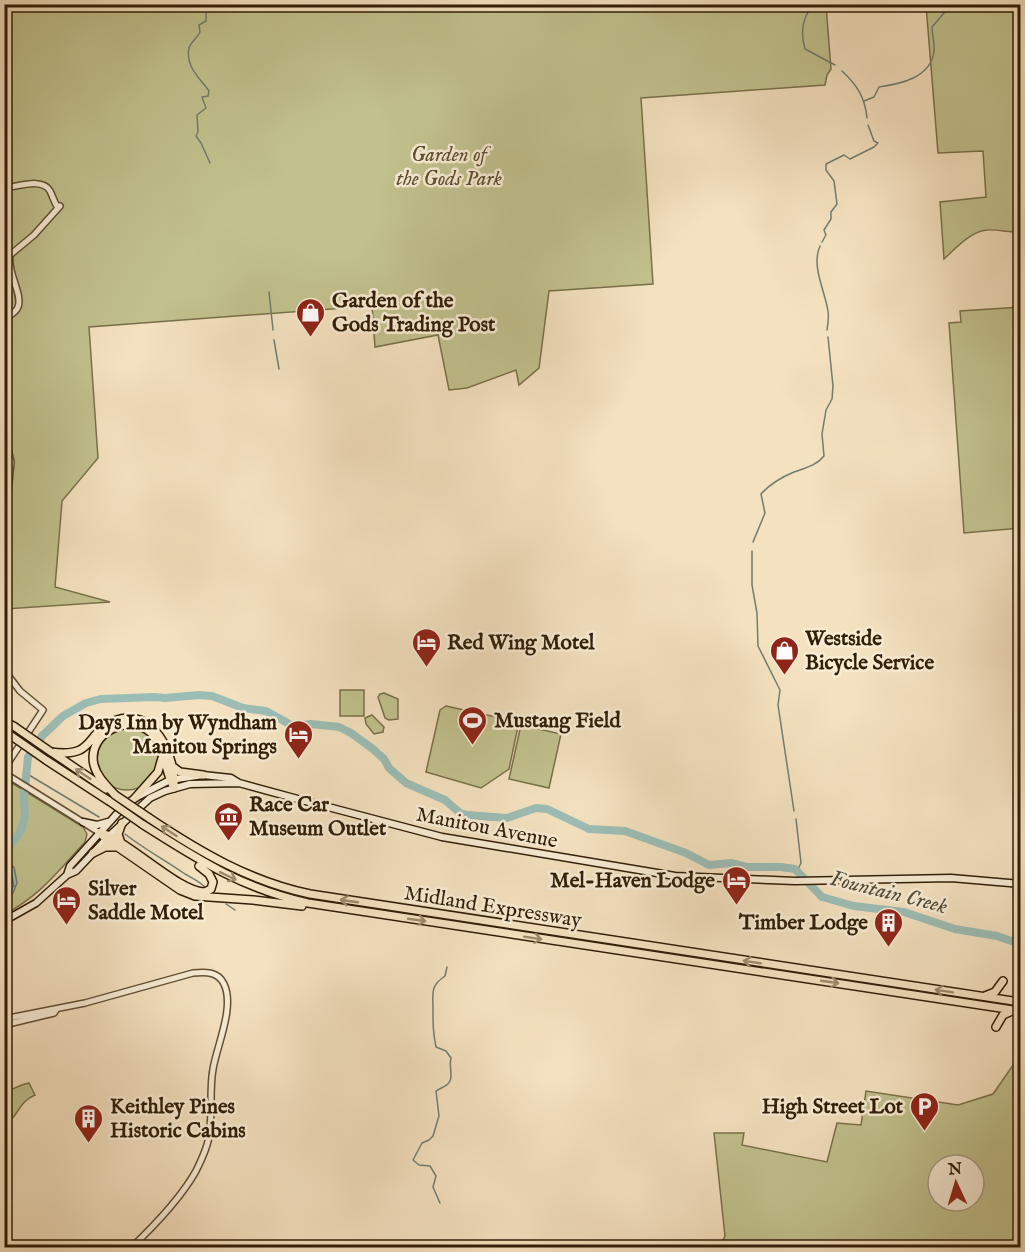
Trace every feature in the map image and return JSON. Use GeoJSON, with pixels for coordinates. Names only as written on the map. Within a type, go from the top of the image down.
{"type":"FeatureCollection","features":[{"type":"Feature","properties":{"kind":"highway"},"geometry":{"type":"LineString","coordinates":[[51,752],[70,753],[82,750],[108,724],[129,718],[142,721],[158,731],[163,740],[170,761],[172,780]]}},
{"type":"Feature","properties":{"kind":"highway","name":"Midland Expressway"},"geometry":{"type":"LineString","coordinates":[[4,721],[218,861],[273,885],[336,900],[1018,1002]]}},
{"type":"Feature","properties":{"kind":"highway"},"geometry":{"type":"LineString","coordinates":[[115,795],[99,776],[93,759],[98,743],[108,731],[123,724],[140,726],[154,736],[174,788]]}},
{"type":"Feature","properties":{"kind":"highway","name":"Midland Expressway"},"geometry":{"type":"LineString","coordinates":[[7,733],[208,866],[258,890],[308,903],[370,914],[1018,1011]]}},
{"type":"Feature","properties":{"kind":"highway"},"geometry":{"type":"LineString","coordinates":[[135,798],[158,772],[162,755]]}},
{"type":"Feature","properties":{"kind":"highway"},"geometry":{"type":"LineString","coordinates":[[170,761],[180,772],[203,775]]}},
{"type":"Feature","properties":{"kind":"highway"},"geometry":{"type":"LineString","coordinates":[[122,823],[118,834],[122,847],[180,890],[195,896],[370,914]]}},
{"type":"Feature","properties":{"kind":"highway"},"geometry":{"type":"LineString","coordinates":[[100,833],[190,889],[202,893],[210,890],[213,882],[209,874],[162,837]]}},
{"type":"Feature","properties":{"kind":"highway"},"geometry":{"type":"LineString","coordinates":[[93,853],[106,846],[122,847]]}},
{"type":"Feature","properties":{"kind":"highway"},"geometry":{"type":"LineString","coordinates":[[979,1005],[1002,999],[1003,981],[995,992],[983,996]]}},
{"type":"Feature","properties":{"kind":"highway"},"geometry":{"type":"LineString","coordinates":[[1018,1002],[1004,1003],[996,1007],[996,1027],[1003,1015],[1018,1011]]}},
{"type":"Feature","properties":{"kind":"main road","name":"Manitou Avenue"},"geometry":{"type":"LineString","coordinates":[[67,875],[70,866],[135,798],[172,780],[203,775],[231,778],[239,783]]}},
{"type":"Feature","properties":{"kind":"main road","name":"Manitou Avenue"},"geometry":{"type":"LineString","coordinates":[[4,921],[36,903],[67,875],[76,871],[122,823],[150,798],[174,788],[200,783],[239,783],[442,837],[660,874],[698,878],[795,881],[951,878],[1020,884]]}},
{"type":"Feature","properties":{"kind":"main road"},"geometry":{"type":"LineString","coordinates":[[83,822],[97,825],[112,820]]}},
{"type":"Feature","properties":{"kind":"main road"},"geometry":{"type":"LineString","coordinates":[[83,822],[93,835],[87,847]]}},
{"type":"Feature","properties":{"kind":"street"},"geometry":{"type":"LineString","coordinates":[[4,188],[44,184],[49,189],[52,200],[59,207],[34,235],[10,255],[10,274],[4,303]]}},
{"type":"Feature","properties":{"kind":"street"},"geometry":{"type":"LineString","coordinates":[[4,320],[19,305],[10,274]]}},
{"type":"Feature","properties":{"kind":"street"},"geometry":{"type":"LineString","coordinates":[[4,432],[11,462],[4,534]]}},
{"type":"Feature","properties":{"kind":"street"},"geometry":{"type":"LineString","coordinates":[[4,670],[20,691],[43,710],[4,771],[13,779],[100,833]]}},
{"type":"Feature","properties":{"kind":"street"},"geometry":{"type":"LineString","coordinates":[[4,1019],[56,1010],[128,989],[201,972],[216,974],[225,986],[228,1006],[213,1066],[210,1132],[206,1147],[196,1172],[161,1218],[131,1248]]}},
{"type":"Feature","properties":{"kind":"street"},"geometry":{"type":"LineString","coordinates":[[4,1025],[54,1013],[56,1010]]}},
{"type":"Feature","properties":{"kind":"green space","name":"Garden of the Gods Park"},"geometry":{"type":"Polygon","coordinates":[[[4,5],[826,5],[831,69],[825,85],[641,98],[653,284],[549,291],[539,368],[519,385],[516,370],[467,388],[449,390],[438,335],[375,347],[372,306],[89,327],[98,458],[62,501],[55,587],[110,602],[5,609],[4,5]]]}},
{"type":"Feature","properties":{"kind":"green space"},"geometry":{"type":"Polygon","coordinates":[[[926,5],[1020,5],[1020,232],[981,231],[964,241],[944,259],[940,202],[986,197],[983,151],[938,153],[926,5]]]}},
{"type":"Feature","properties":{"kind":"green space"},"geometry":{"type":"Polygon","coordinates":[[[1020,307],[1020,528],[964,533],[949,323],[961,322],[960,311],[1020,307]]]}},
{"type":"Feature","properties":{"kind":"green space"},"geometry":{"type":"Polygon","coordinates":[[[340,690],[364,690],[364,716],[340,716],[340,690]]]}},
{"type":"Feature","properties":{"kind":"green space"},"geometry":{"type":"Polygon","coordinates":[[[384,693],[398,699],[398,719],[385,718],[378,697],[384,693]]]}},
{"type":"Feature","properties":{"kind":"green space","name":"Mustang Field"},"geometry":{"type":"Polygon","coordinates":[[[446,706],[519,722],[509,769],[481,788],[426,772],[440,710],[446,706]]]}},
{"type":"Feature","properties":{"kind":"green space"},"geometry":{"type":"Polygon","coordinates":[[[372,715],[384,727],[383,732],[374,734],[366,724],[365,718],[372,715]]]}},
{"type":"Feature","properties":{"kind":"green space"},"geometry":{"type":"Polygon","coordinates":[[[521,725],[561,734],[549,788],[509,779],[521,725]]]}},
{"type":"Feature","properties":{"kind":"green space"},"geometry":{"type":"Polygon","coordinates":[[[121,728],[133,728],[149,737],[156,747],[158,759],[156,771],[149,781],[133,790],[121,790],[110,785],[101,776],[96,765],[96,753],[101,742],[110,733],[121,728]]]}},
{"type":"Feature","properties":{"kind":"green space"},"geometry":{"type":"Polygon","coordinates":[[[4,781],[12,783],[83,827],[87,834],[85,842],[48,882],[29,899],[5,914],[4,781]]]}},
{"type":"Feature","properties":{"kind":"green space"},"geometry":{"type":"Polygon","coordinates":[[[1020,1058],[1020,1247],[719,1247],[725,1236],[714,1133],[744,1133],[742,1145],[827,1162],[837,1123],[861,1125],[866,1091],[958,1105],[993,1094],[1020,1058]]]}},
{"type":"Feature","properties":{"kind":"green space"},"geometry":{"type":"Polygon","coordinates":[[[29,1083],[35,1095],[25,1101],[5,1125],[5,1090],[29,1083]]]}},
{"type":"Feature","properties":{"kind":"water"},"geometry":{"type":"Polygon","coordinates":[[[14,867],[17,883],[13,893],[5,895],[5,891],[14,886],[12,876],[6,874],[5,876],[5,868],[14,867]]]}},
{"type":"Feature","properties":{"kind":"waterway"},"geometry":{"type":"LineString","coordinates":[[206,4],[206,21],[199,25],[200,32],[190,46],[188,55],[191,67],[209,91],[208,96],[202,97],[206,108],[197,115],[198,132],[196,136],[210,163]]}},
{"type":"Feature","properties":{"kind":"waterway"},"geometry":{"type":"LineString","coordinates":[[814,4],[803,25],[805,49],[835,65]]}},
{"type":"Feature","properties":{"kind":"waterway"},"geometry":{"type":"LineString","coordinates":[[864,101],[874,97],[879,87],[913,78],[927,68],[934,51],[932,27],[944,13],[941,4]]}},
{"type":"Feature","properties":{"kind":"waterway"},"geometry":{"type":"LineString","coordinates":[[842,71],[859,92],[867,118]]}},
{"type":"Feature","properties":{"kind":"waterway"},"geometry":{"type":"LineString","coordinates":[[822,242],[826,235],[824,230],[831,219],[831,212],[837,204],[834,181],[826,170],[826,164],[844,155],[850,159],[874,147],[878,143],[874,141],[868,125]]}},
{"type":"Feature","properties":{"kind":"waterway"},"geometry":{"type":"LineString","coordinates":[[820,246],[817,262],[828,311],[827,330]]}},
{"type":"Feature","properties":{"kind":"waterway"},"geometry":{"type":"LineString","coordinates":[[269,292],[273,330]]}},
{"type":"Feature","properties":{"kind":"waterway"},"geometry":{"type":"LineString","coordinates":[[753,542],[765,513],[761,494],[781,479],[814,464],[824,456],[822,434],[826,410],[832,399],[833,386],[828,337]]}},
{"type":"Feature","properties":{"kind":"waterway"},"geometry":{"type":"LineString","coordinates":[[274,340],[279,369]]}},
{"type":"Feature","properties":{"kind":"waterway"},"geometry":{"type":"LineString","coordinates":[[752,551],[752,585],[757,613],[758,646],[780,690],[778,705],[794,811]]}},
{"type":"Feature","properties":{"kind":"waterway","name":"Fountain Creek"},"geometry":{"type":"LineString","coordinates":[[4,854],[21,831],[25,816],[24,797],[28,757],[42,736],[63,716],[86,703],[101,699],[212,696],[243,708],[266,711],[293,726],[311,724],[339,727],[373,749],[406,783],[445,800],[460,813],[507,818],[536,808],[547,809],[589,829],[625,831],[686,853],[709,865],[732,863],[747,867],[795,869],[822,897],[854,906],[904,912],[955,929],[997,936],[1020,944]]}},
{"type":"Feature","properties":{"kind":"waterway"},"geometry":{"type":"LineString","coordinates":[[26,770],[29,775],[99,817]]}},
{"type":"Feature","properties":{"kind":"waterway"},"geometry":{"type":"LineString","coordinates":[[796,819],[801,863],[797,871]]}},
{"type":"Feature","properties":{"kind":"waterway"},"geometry":{"type":"LineString","coordinates":[[125,834],[205,887]]}},
{"type":"Feature","properties":{"kind":"waterway"},"geometry":{"type":"LineString","coordinates":[[5,853],[8,866]]}},
{"type":"Feature","properties":{"kind":"waterway"},"geometry":{"type":"LineString","coordinates":[[226,904],[235,910]]}},
{"type":"Feature","properties":{"kind":"waterway"},"geometry":{"type":"LineString","coordinates":[[440,1203],[433,1187],[436,1176],[430,1166],[419,1165],[413,1160],[422,1143],[433,1136],[439,1116],[436,1091],[444,1087],[451,1077],[451,1058],[446,1051],[436,1047],[433,1024],[433,990],[445,976],[447,967]]}},
{"type":"Feature","properties":{"kind":"place","name":"Garden of the Gods Trading Post"},"geometry":{"type":"Point","coordinates":[311,338]}},
{"type":"Feature","properties":{"kind":"place","name":"Red Wing Motel"},"geometry":{"type":"Point","coordinates":[426,668]}},
{"type":"Feature","properties":{"kind":"place","name":"Westside Bicycle Service"},"geometry":{"type":"Point","coordinates":[784,676]}},
{"type":"Feature","properties":{"kind":"place","name":"Mustang Field"},"geometry":{"type":"Point","coordinates":[473,746]}},
{"type":"Feature","properties":{"kind":"place","name":"Days Inn by Wyndham Manitou Springs"},"geometry":{"type":"Point","coordinates":[298,760]}},
{"type":"Feature","properties":{"kind":"place","name":"Race Car Museum Outlet"},"geometry":{"type":"Point","coordinates":[228,842]}},
{"type":"Feature","properties":{"kind":"place","name":"Mel-Haven Lodge"},"geometry":{"type":"Point","coordinates":[736,906]}},
{"type":"Feature","properties":{"kind":"place","name":"Silver Saddle Motel"},"geometry":{"type":"Point","coordinates":[67,926]}},
{"type":"Feature","properties":{"kind":"place","name":"Timber Lodge"},"geometry":{"type":"Point","coordinates":[889,948]}},
{"type":"Feature","properties":{"kind":"place","name":"High Street Lot"},"geometry":{"type":"Point","coordinates":[924,1132]}},
{"type":"Feature","properties":{"kind":"place","name":"Keithley Pines Historic Cabins"},"geometry":{"type":"Point","coordinates":[89,1144]}}]}
